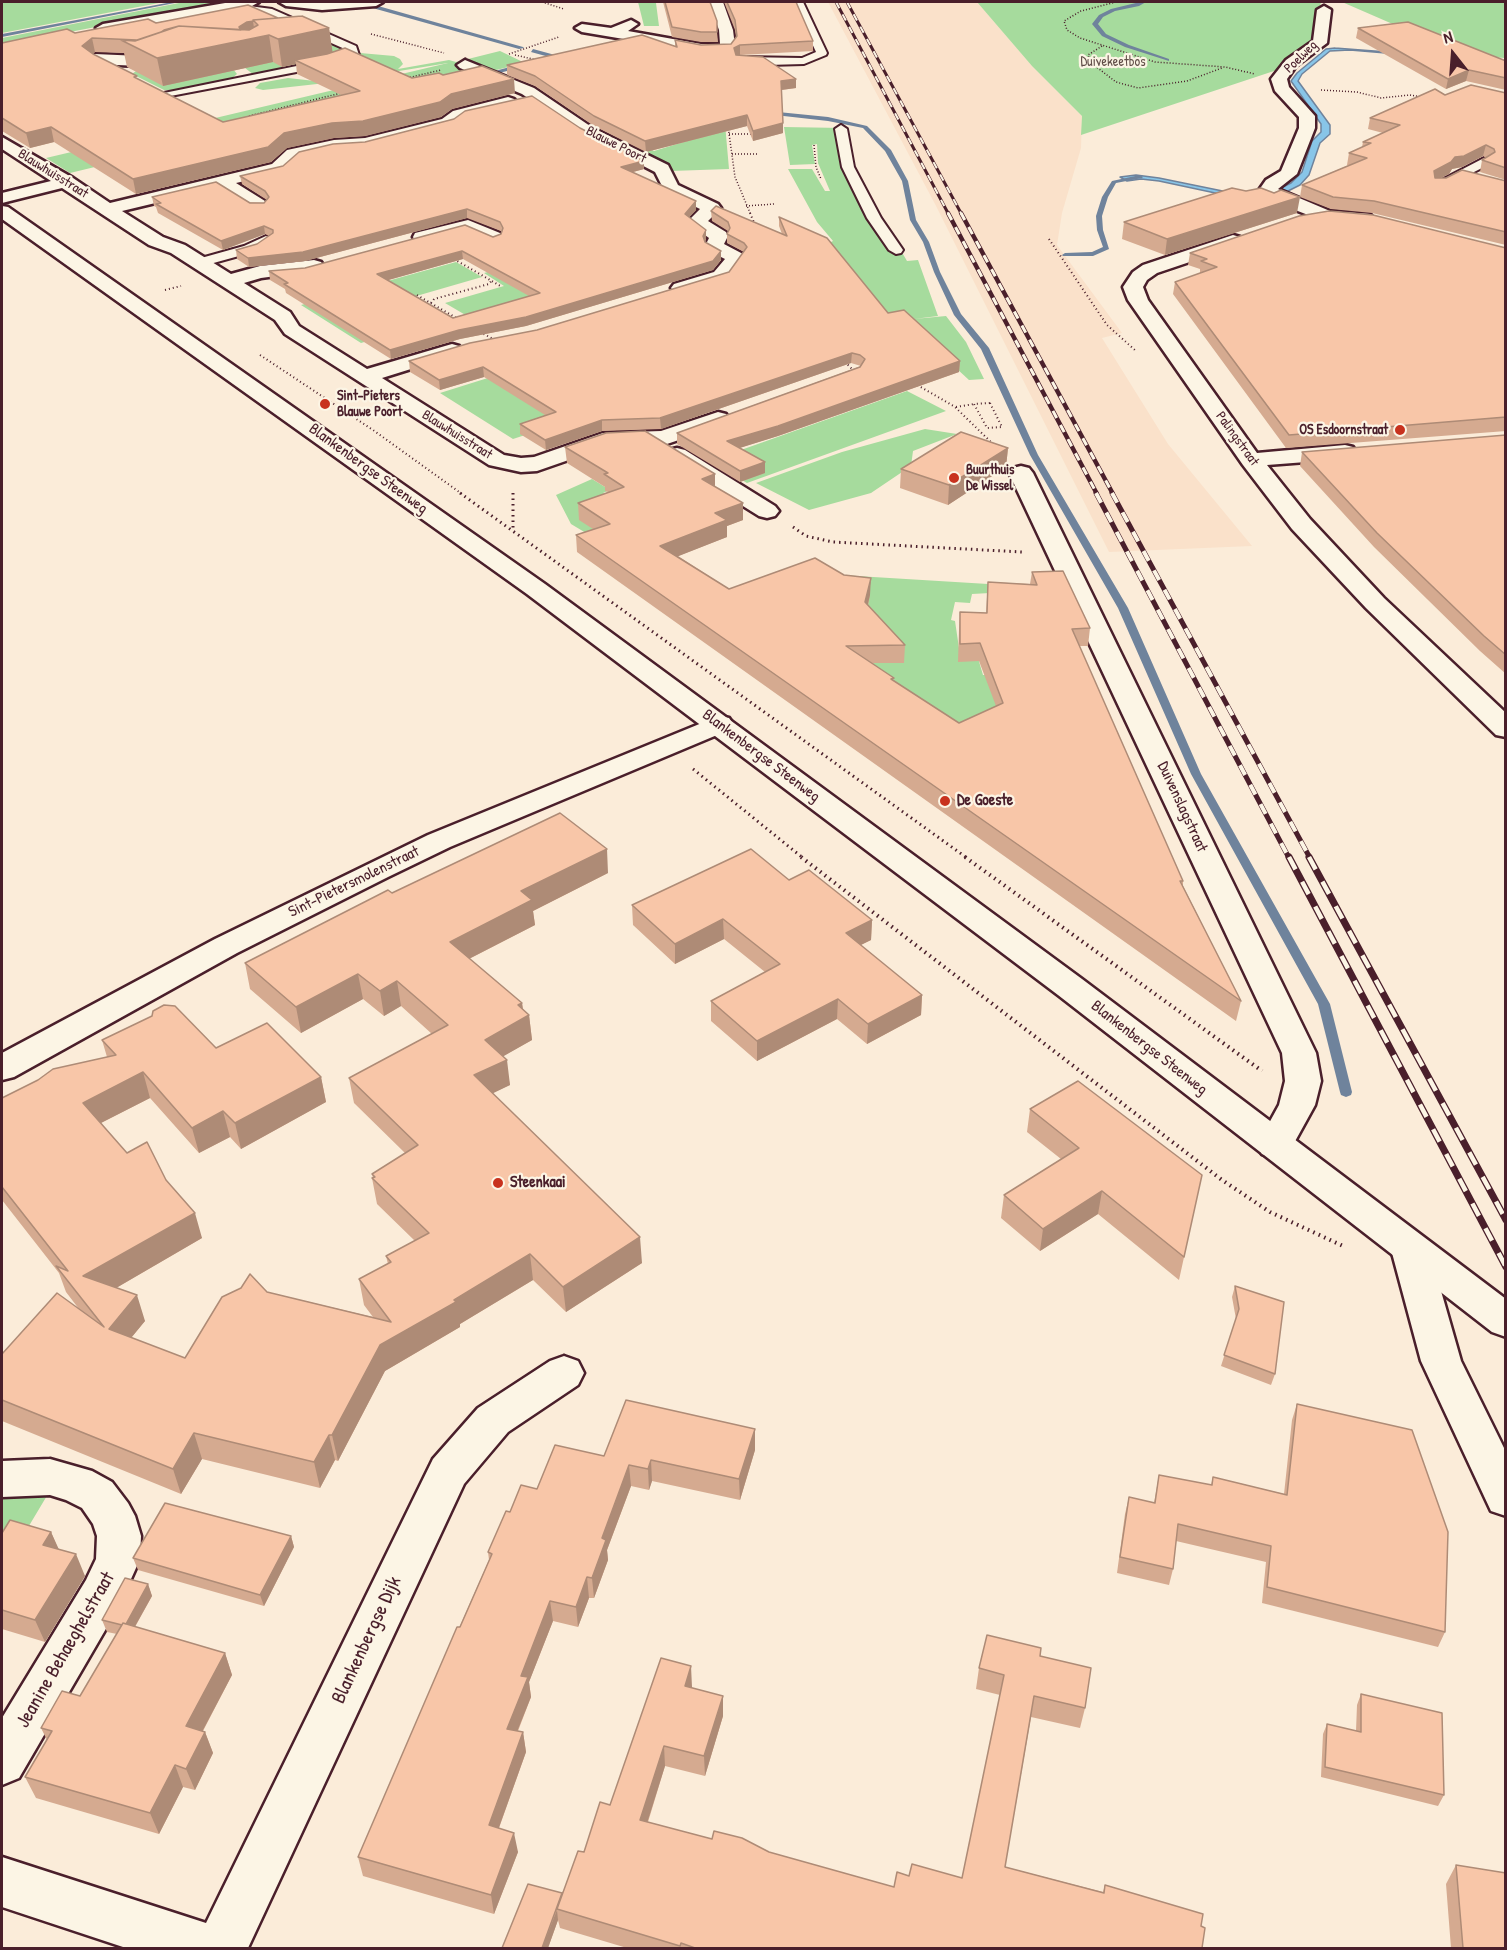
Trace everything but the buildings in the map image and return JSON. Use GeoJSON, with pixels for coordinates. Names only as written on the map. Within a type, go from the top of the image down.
{"type":"FeatureCollection","features":[{"type":"Feature","properties":{"kind":"street"},"geometry":{"type":"LineString","coordinates":[[90,31],[218,6],[252,2]]}},
{"type":"Feature","properties":{"kind":"street"},"geometry":{"type":"LineString","coordinates":[[286,2],[322,6],[376,2]]}},
{"type":"Feature","properties":{"kind":"street"},"geometry":{"type":"LineString","coordinates":[[716,2],[726,30],[728,46],[724,49]]}},
{"type":"Feature","properties":{"kind":"street","name":"Poelweg"},"geometry":{"type":"LineString","coordinates":[[1324,10],[1320,43],[1291,63],[1279,79],[1281,88],[1307,116],[1307,128],[1288,174],[1272,184],[1268,190],[1278,197],[1327,216],[1351,216],[1382,222]]}},
{"type":"Feature","properties":{"kind":"street"},"geometry":{"type":"LineString","coordinates":[[613,33],[631,24]]}},
{"type":"Feature","properties":{"kind":"street"},"geometry":{"type":"LineString","coordinates":[[582,28],[701,48],[724,49],[736,54],[740,60]]}},
{"type":"Feature","properties":{"kind":"street"},"geometry":{"type":"LineString","coordinates":[[289,38],[325,36]]}},
{"type":"Feature","properties":{"kind":"street"},"geometry":{"type":"LineString","coordinates":[[125,75],[84,55],[141,62],[164,55],[172,49],[183,47]]}},
{"type":"Feature","properties":{"kind":"street","name":"Blauwe Poort"},"geometry":{"type":"LineString","coordinates":[[465,65],[528,91],[562,112],[587,132],[662,169],[671,188],[712,208],[696,222],[719,236],[714,246],[736,258],[721,276],[659,294]]}},
{"type":"Feature","properties":{"kind":"street"},"geometry":{"type":"LineString","coordinates":[[159,94],[184,106]]}},
{"type":"Feature","properties":{"kind":"street"},"geometry":{"type":"LineString","coordinates":[[108,209],[278,168],[293,154],[334,145],[365,143],[448,122],[459,114],[533,96]]}},
{"type":"Feature","properties":{"kind":"street","name":"Blauwhuisstraat"},"geometry":{"type":"LineString","coordinates":[[2,142],[156,241],[178,249],[283,316],[292,330],[497,460],[508,464],[537,464],[603,440],[664,438],[742,410]]}},
{"type":"Feature","properties":{"kind":"street"},"geometry":{"type":"LineString","coordinates":[[1460,174],[1483,180]]}},
{"type":"Feature","properties":{"kind":"street"},"geometry":{"type":"LineString","coordinates":[[221,182],[259,205]]}},
{"type":"Feature","properties":{"kind":"street"},"geometry":{"type":"LineString","coordinates":[[2,198],[67,183]]}},
{"type":"Feature","properties":{"kind":"street","name":"Blankenbergse Steenweg"},"geometry":{"type":"LineString","coordinates":[[2,211],[536,589],[719,724],[1070,987],[1506,1321]]}},
{"type":"Feature","properties":{"kind":"street"},"geometry":{"type":"LineString","coordinates":[[1282,224],[1327,216]]}},
{"type":"Feature","properties":{"kind":"street"},"geometry":{"type":"LineString","coordinates":[[406,241],[468,225],[493,237]]}},
{"type":"Feature","properties":{"kind":"street"},"geometry":{"type":"LineString","coordinates":[[464,245],[516,231]]}},
{"type":"Feature","properties":{"kind":"street","name":"Palingstraat"},"geometry":{"type":"LineString","coordinates":[[1249,236],[1150,269],[1140,276],[1133,287],[1138,300],[1251,460],[1301,524],[1375,603],[1506,729]]}},
{"type":"Feature","properties":{"kind":"street"},"geometry":{"type":"LineString","coordinates":[[228,281],[260,272],[306,269],[328,262]]}},
{"type":"Feature","properties":{"kind":"street"},"geometry":{"type":"LineString","coordinates":[[364,376],[467,345],[497,341]]}},
{"type":"Feature","properties":{"kind":"street"},"geometry":{"type":"LineString","coordinates":[[651,439],[767,511]]}},
{"type":"Feature","properties":{"kind":"street"},"geometry":{"type":"LineString","coordinates":[[1251,460],[1364,451]]}},
{"type":"Feature","properties":{"kind":"street","name":"Duivenslagstraat"},"geometry":{"type":"LineString","coordinates":[[1021,473],[1299,1053],[1303,1081],[1297,1105],[1275,1145]]}},
{"type":"Feature","properties":{"kind":"street","name":"Sint-Pietersmolenstraat"},"geometry":{"type":"LineString","coordinates":[[2,1068],[226,946],[377,870],[450,836],[719,724]]}},
{"type":"Feature","properties":{"kind":"street"},"geometry":{"type":"LineString","coordinates":[[1410,1249],[1441,1361],[1506,1498]]}},
{"type":"Feature","properties":{"kind":"street","name":"Blankenbergse Dijk"},"geometry":{"type":"LineString","coordinates":[[221,1948],[448,1472],[493,1420],[564,1373]]}},
{"type":"Feature","properties":{"kind":"street","name":"Jeanine Behaeghelstraat"},"geometry":{"type":"LineString","coordinates":[[2,1479],[50,1477],[77,1484],[97,1496],[112,1516],[118,1536],[118,1559],[102,1594],[2,1762]]}},
{"type":"Feature","properties":{"kind":"street"},"geometry":{"type":"LineString","coordinates":[[2,1882],[203,1948]]}},
{"type":"Feature","properties":{"kind":"lane"},"geometry":{"type":"LineString","coordinates":[[740,60],[804,61],[822,53],[798,2]]}},
{"type":"Feature","properties":{"kind":"lane"},"geometry":{"type":"LineString","coordinates":[[159,94],[336,62],[354,55],[352,48],[262,9],[218,6]]}},
{"type":"Feature","properties":{"kind":"lane"},"geometry":{"type":"LineString","coordinates":[[841,129],[848,167],[874,218],[896,250]]}},
{"type":"Feature","properties":{"kind":"lane"},"geometry":{"type":"LineString","coordinates":[[1438,185],[1484,162]]}},
{"type":"Feature","properties":{"kind":"lane"},"geometry":{"type":"LineString","coordinates":[[199,263],[252,248],[251,246],[266,240]]}},
{"type":"Feature","properties":{"kind":"path"},"geometry":{"type":"LineString","coordinates":[[1116,2],[1081,11],[1064,21],[1067,30],[1080,38],[1155,62],[1225,67],[1279,79]]}},
{"type":"Feature","properties":{"kind":"path"},"geometry":{"type":"LineString","coordinates":[[538,60],[508,54],[582,28]]}},
{"type":"Feature","properties":{"kind":"path"},"geometry":{"type":"LineString","coordinates":[[1102,46],[1088,55],[1090,62],[1116,82],[1138,88],[1187,81],[1225,67]]}},
{"type":"Feature","properties":{"kind":"path"},"geometry":{"type":"LineString","coordinates":[[402,79],[465,65]]}},
{"type":"Feature","properties":{"kind":"path"},"geometry":{"type":"LineString","coordinates":[[1311,89],[1357,92],[1381,98],[1410,94],[1427,99]]}},
{"type":"Feature","properties":{"kind":"path"},"geometry":{"type":"LineString","coordinates":[[247,116],[350,91]]}},
{"type":"Feature","properties":{"kind":"path"},"geometry":{"type":"LineString","coordinates":[[270,111],[279,112]]}},
{"type":"Feature","properties":{"kind":"path"},"geometry":{"type":"LineString","coordinates":[[728,123],[735,177],[758,232]]}},
{"type":"Feature","properties":{"kind":"path"},"geometry":{"type":"LineString","coordinates":[[729,134],[756,134]]}},
{"type":"Feature","properties":{"kind":"path"},"geometry":{"type":"LineString","coordinates":[[732,154],[758,154]]}},
{"type":"Feature","properties":{"kind":"path"},"geometry":{"type":"LineString","coordinates":[[431,303],[434,299],[489,284],[492,280]]}},
{"type":"Feature","properties":{"kind":"path"},"geometry":{"type":"LineString","coordinates":[[417,295],[459,320]]}},
{"type":"Feature","properties":{"kind":"path"},"geometry":{"type":"LineString","coordinates":[[478,330],[497,341]]}},
{"type":"Feature","properties":{"kind":"path"},"geometry":{"type":"LineString","coordinates":[[852,360],[843,363],[852,371],[862,373]]}},
{"type":"Feature","properties":{"kind":"path"},"geometry":{"type":"LineString","coordinates":[[910,379],[916,386],[955,407],[1021,473]]}},
{"type":"Feature","properties":{"kind":"path"},"geometry":{"type":"LineString","coordinates":[[955,407],[990,403],[1002,427],[978,428]]}},
{"type":"Feature","properties":{"kind":"path"},"geometry":{"type":"LineString","coordinates":[[974,404],[986,427]]}},
{"type":"Feature","properties":{"kind":"path"},"geometry":{"type":"LineString","coordinates":[[508,464],[514,473],[513,530]]}},
{"type":"Feature","properties":{"kind":"path"},"geometry":{"type":"LineString","coordinates":[[767,511],[806,536],[833,542],[1061,554]]}},
{"type":"Feature","properties":{"kind":"path"},"geometry":{"type":"LineString","coordinates":[[696,664],[1253,1065],[1297,1105]]}},
{"type":"Feature","properties":{"kind":"path"},"geometry":{"type":"LineString","coordinates":[[689,766],[763,827],[1222,1180],[1270,1212],[1352,1250]]}},
{"type":"Feature","properties":{"kind":"shaded area"},"geometry":{"type":"Polygon","coordinates":[[[828,2],[977,2],[1032,66],[1082,116],[1081,148],[1062,213],[1057,245],[1122,333],[1102,338],[1168,444],[1252,546],[1109,552],[935,204],[828,2]]]}},
{"type":"Feature","properties":{"kind":"green space"},"geometry":{"type":"Polygon","coordinates":[[[2,2],[164,2],[2,33],[2,2]]]}},
{"type":"Feature","properties":{"kind":"green space"},"geometry":{"type":"Polygon","coordinates":[[[184,2],[226,2],[2,45],[2,38],[184,2]]]}},
{"type":"Feature","properties":{"kind":"green space"},"geometry":{"type":"Polygon","coordinates":[[[638,2],[656,3],[659,26],[644,26],[638,2]]]}},
{"type":"Feature","properties":{"kind":"green space","name":"Duivekeetbos"},"geometry":{"type":"Polygon","coordinates":[[[977,2],[1321,2],[1312,48],[1280,69],[1081,135],[1082,116],[1032,66],[977,2]]]}},
{"type":"Feature","properties":{"kind":"green space"},"geometry":{"type":"Polygon","coordinates":[[[1342,2],[1505,2],[1505,58],[1435,53],[1418,35],[1342,2]]]}},
{"type":"Feature","properties":{"kind":"green space"},"geometry":{"type":"Polygon","coordinates":[[[320,38],[346,49],[347,55],[254,75],[240,64],[320,38]]]}},
{"type":"Feature","properties":{"kind":"green space"},"geometry":{"type":"Polygon","coordinates":[[[500,51],[525,63],[70,173],[46,158],[448,63],[326,83],[263,90],[255,88],[260,83],[288,78],[315,81],[360,53],[394,56],[403,64],[398,69],[449,60],[456,62],[500,51]]]}},
{"type":"Feature","properties":{"kind":"green space"},"geometry":{"type":"Polygon","coordinates":[[[122,64],[233,69],[237,74],[231,79],[182,90],[164,90],[132,74],[136,71],[122,64]]]}},
{"type":"Feature","properties":{"kind":"green space"},"geometry":{"type":"Polygon","coordinates":[[[725,124],[729,169],[671,171],[627,149],[642,145],[654,151],[713,133],[725,124]]]}},
{"type":"Feature","properties":{"kind":"green space"},"geometry":{"type":"Polygon","coordinates":[[[784,127],[843,128],[852,167],[907,261],[918,260],[938,316],[914,319],[946,316],[966,342],[984,379],[969,380],[905,321],[890,322],[829,243],[833,241],[817,222],[788,169],[812,169],[825,191],[830,191],[818,163],[817,144],[812,145],[815,164],[790,165],[784,127]]]}},
{"type":"Feature","properties":{"kind":"green space"},"geometry":{"type":"Polygon","coordinates":[[[563,252],[619,277],[474,320],[445,303],[504,286],[484,273],[563,252]]]}},
{"type":"Feature","properties":{"kind":"green space"},"geometry":{"type":"Polygon","coordinates":[[[456,262],[482,277],[406,299],[441,319],[361,343],[301,305],[456,262]]]}},
{"type":"Feature","properties":{"kind":"green space"},"geometry":{"type":"Polygon","coordinates":[[[561,355],[598,411],[513,439],[440,393],[561,355]]]}},
{"type":"Feature","properties":{"kind":"green space"},"geometry":{"type":"Polygon","coordinates":[[[907,391],[946,411],[747,483],[710,461],[907,391]]]}},
{"type":"Feature","properties":{"kind":"green space"},"geometry":{"type":"Polygon","coordinates":[[[925,429],[957,434],[913,451],[911,466],[871,493],[809,510],[756,483],[842,452],[925,429]]]}},
{"type":"Feature","properties":{"kind":"green space"},"geometry":{"type":"Polygon","coordinates":[[[592,479],[610,490],[603,493],[659,528],[606,545],[571,524],[556,495],[592,479]]]}},
{"type":"Feature","properties":{"kind":"green space"},"geometry":{"type":"Polygon","coordinates":[[[824,574],[988,584],[990,593],[972,594],[970,603],[955,602],[951,620],[955,621],[959,648],[975,648],[983,675],[988,675],[1003,720],[976,739],[864,674],[824,574]]]}},
{"type":"Feature","properties":{"kind":"green space"},"geometry":{"type":"Polygon","coordinates":[[[48,1494],[2,1571],[2,1495],[48,1494]]]}},
{"type":"Feature","properties":{"kind":"water"},"geometry":{"type":"Polygon","coordinates":[[[1335,48],[1505,61],[1505,63],[1350,50],[1330,51],[1302,74],[1298,81],[1330,125],[1330,134],[1320,143],[1309,175],[1300,185],[1284,193],[1248,200],[1159,181],[1141,179],[1127,181],[1120,177],[1136,175],[1159,178],[1252,197],[1277,190],[1291,183],[1302,172],[1312,141],[1321,132],[1321,124],[1291,81],[1297,73],[1326,49],[1335,48]]]}},
{"type":"Feature","properties":{"kind":"waterway"},"geometry":{"type":"LineString","coordinates":[[2,36],[177,2]]}},
{"type":"Feature","properties":{"kind":"waterway"},"geometry":{"type":"LineString","coordinates":[[1143,2],[1113,10],[1101,16],[1095,24],[1104,35],[1167,60]]}},
{"type":"Feature","properties":{"kind":"waterway"},"geometry":{"type":"LineString","coordinates":[[371,6],[521,48]]}},
{"type":"Feature","properties":{"kind":"waterway"},"geometry":{"type":"LineString","coordinates":[[533,51],[564,59]]}},
{"type":"Feature","properties":{"kind":"waterway"},"geometry":{"type":"LineString","coordinates":[[483,75],[521,66]]}},
{"type":"Feature","properties":{"kind":"waterway"},"geometry":{"type":"LineString","coordinates":[[768,113],[828,119],[865,127],[888,150],[905,181],[913,220],[926,242],[937,272],[958,315],[985,348],[1034,455],[1123,608],[1196,774],[1324,1004],[1346,1092]]}},
{"type":"Feature","properties":{"kind":"waterway"},"geometry":{"type":"LineString","coordinates":[[1065,255],[1093,254],[1107,248],[1100,230],[1099,216],[1105,197],[1114,182],[1140,177]]}},
{"type":"Feature","properties":{"kind":"railway"},"geometry":{"type":"LineString","coordinates":[[836,2],[949,215]]}},
{"type":"Feature","properties":{"kind":"railway"},"geometry":{"type":"LineString","coordinates":[[847,2],[962,215]]}},
{"type":"Feature","properties":{"kind":"railway"},"geometry":{"type":"LineString","coordinates":[[948,213],[1097,494]]}},
{"type":"Feature","properties":{"kind":"railway"},"geometry":{"type":"LineString","coordinates":[[961,213],[1113,494]]}},
{"type":"Feature","properties":{"kind":"railway"},"geometry":{"type":"LineString","coordinates":[[1096,493],[1289,858]]}},
{"type":"Feature","properties":{"kind":"railway"},"geometry":{"type":"LineString","coordinates":[[1112,493],[1310,858]]}},
{"type":"Feature","properties":{"kind":"railway"},"geometry":{"type":"LineString","coordinates":[[1289,857],[1506,1267]]}},
{"type":"Feature","properties":{"kind":"railway"},"geometry":{"type":"LineString","coordinates":[[1309,857],[1506,1220]]}},
{"type":"Feature","properties":{"kind":"place","name":"Sint-Pieters Blauwe Poort"},"geometry":{"type":"Point","coordinates":[325,404]}},
{"type":"Feature","properties":{"kind":"place","name":"OS Esdoornstraat"},"geometry":{"type":"Point","coordinates":[1400,430]}},
{"type":"Feature","properties":{"kind":"place","name":"Buurthuis De Wissel"},"geometry":{"type":"Point","coordinates":[954,478]}},
{"type":"Feature","properties":{"kind":"place","name":"De Goeste"},"geometry":{"type":"Point","coordinates":[945,801]}},
{"type":"Feature","properties":{"kind":"place","name":"Steenkaai"},"geometry":{"type":"Point","coordinates":[498,1183]}}]}
